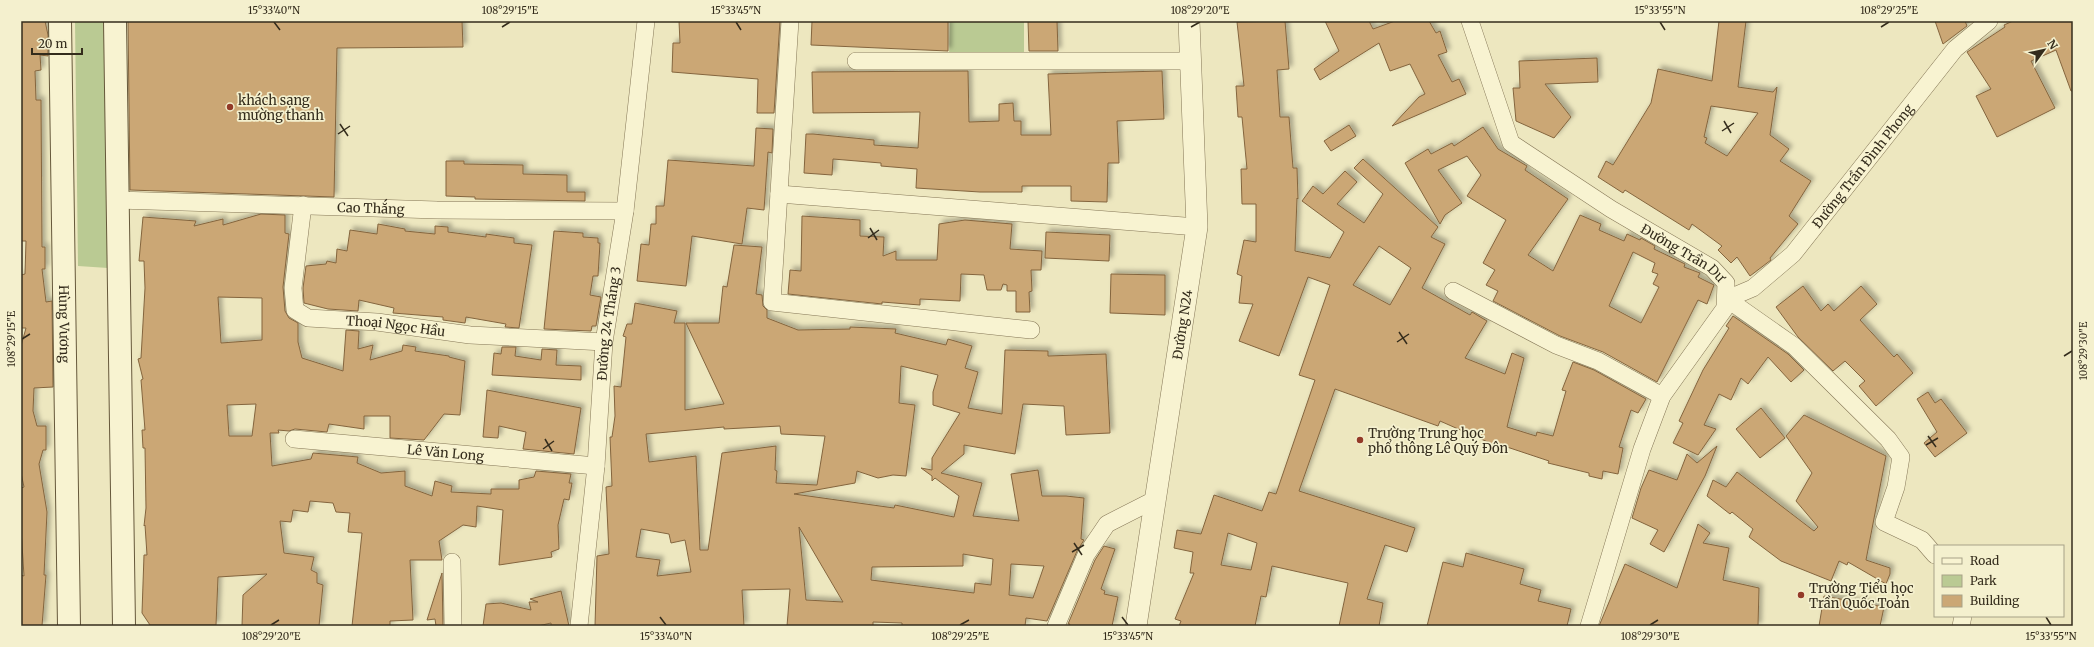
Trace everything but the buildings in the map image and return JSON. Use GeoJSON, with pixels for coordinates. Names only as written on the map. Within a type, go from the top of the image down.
{"type":"FeatureCollection","features":[{"type":"Feature","properties":{"kind":"main road","name":"Hùng Vương"},"geometry":{"type":"LineString","coordinates":[[60,21],[69,626]]}},
{"type":"Feature","properties":{"kind":"main road"},"geometry":{"type":"LineString","coordinates":[[115,21],[124,626]]}},
{"type":"Feature","properties":{"kind":"street","name":"Đường 24 Tháng 3"},"geometry":{"type":"LineString","coordinates":[[578,626],[596,466],[604,342],[625,211],[646,21]]}},
{"type":"Feature","properties":{"kind":"street"},"geometry":{"type":"LineString","coordinates":[[790,21],[772,302],[1031,330]]}},
{"type":"Feature","properties":{"kind":"street","name":"Đường N24"},"geometry":{"type":"LineString","coordinates":[[1136,626],[1198,227],[1192,61],[1189,21]]}},
{"type":"Feature","properties":{"kind":"street","name":"Đường Trần Dư"},"geometry":{"type":"LineString","coordinates":[[1470,21],[1510,143],[1611,209],[1712,268],[1726,283],[1727,300],[1725,308],[1662,396],[1642,449],[1589,626]]}},
{"type":"Feature","properties":{"kind":"street","name":"Đường Trần Đình Phong"},"geometry":{"type":"LineString","coordinates":[[1727,300],[1754,288],[1793,254],[1954,49],[1989,21]]}},
{"type":"Feature","properties":{"kind":"street"},"geometry":{"type":"LineString","coordinates":[[856,60],[1192,61]]}},
{"type":"Feature","properties":{"kind":"street"},"geometry":{"type":"LineString","coordinates":[[779,194],[1198,227]]}},
{"type":"Feature","properties":{"kind":"street","name":"Cao Thắng"},"geometry":{"type":"LineString","coordinates":[[118,200],[437,210],[625,211]]}},
{"type":"Feature","properties":{"kind":"street","name":"Thoại Ngọc Hầu"},"geometry":{"type":"LineString","coordinates":[[303,205],[293,288],[295,310],[308,318],[377,322],[470,335],[604,342]]}},
{"type":"Feature","properties":{"kind":"street"},"geometry":{"type":"LineString","coordinates":[[1453,291],[1556,345],[1598,361],[1662,396]]}},
{"type":"Feature","properties":{"kind":"street"},"geometry":{"type":"LineString","coordinates":[[1727,300],[1794,346],[1888,439],[1901,457],[1902,463],[1896,488],[1884,522],[1922,540],[1934,554]]}},
{"type":"Feature","properties":{"kind":"street","name":"Lê Văn Long"},"geometry":{"type":"LineString","coordinates":[[294,439],[596,466]]}},
{"type":"Feature","properties":{"kind":"street"},"geometry":{"type":"LineString","coordinates":[[1056,626],[1086,555],[1107,524],[1156,499]]}},
{"type":"Feature","properties":{"kind":"street"},"geometry":{"type":"LineString","coordinates":[[452,562],[453,626]]}},
{"type":"Feature","properties":{"kind":"green space"},"geometry":{"type":"Polygon","coordinates":[[[75,21],[106,21],[108,268],[78,266],[75,21]]]}},
{"type":"Feature","properties":{"kind":"green space"},"geometry":{"type":"Polygon","coordinates":[[[950,21],[1024,21],[1024,58],[949,57],[950,21]]]}},
{"type":"Feature","properties":{"kind":"place","name":"khách sạng mường thanh"},"geometry":{"type":"Point","coordinates":[230,107]}},
{"type":"Feature","properties":{"kind":"place","name":"Trường Trung học phổ thông Lê Quý Đôn"},"geometry":{"type":"Point","coordinates":[1360,440]}},
{"type":"Feature","properties":{"kind":"place","name":"Trường Tiểu học Trần Quốc Toản"},"geometry":{"type":"Point","coordinates":[1801,595]}}]}
